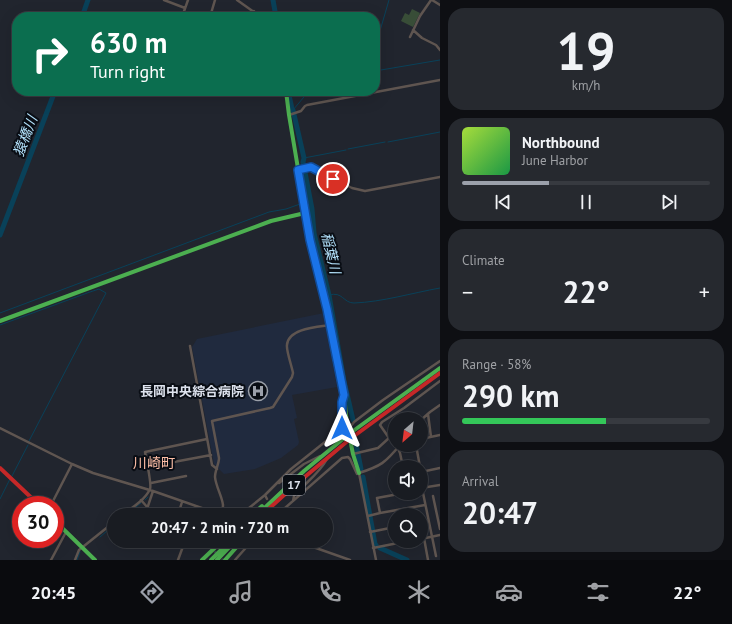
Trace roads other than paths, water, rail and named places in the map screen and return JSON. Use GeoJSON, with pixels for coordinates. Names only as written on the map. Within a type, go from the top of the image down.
{"type":"FeatureCollection","features":[{"type":"Feature","properties":{"kind":"main road"},"geometry":{"type":"LineString","coordinates":[[287,96],[310,240],[331,325],[344,395],[345,415],[359,473]]}},
{"type":"Feature","properties":{"kind":"main road"},"geometry":{"type":"LineString","coordinates":[[0,321],[271,221],[305,213]]}},
{"type":"Feature","properties":{"kind":"main road","name":"17"},"geometry":{"type":"LineString","coordinates":[[270,508],[349,434],[440,368]]}},
{"type":"Feature","properties":{"kind":"main road","name":"17"},"geometry":{"type":"LineString","coordinates":[[349,434],[440,373]]}},
{"type":"Feature","properties":{"kind":"main road","name":"17"},"geometry":{"type":"LineString","coordinates":[[260,508],[293,479],[327,455]]}},
{"type":"Feature","properties":{"kind":"main road"},"geometry":{"type":"LineString","coordinates":[[0,468],[30,496]]}},
{"type":"Feature","properties":{"kind":"main road","name":"17"},"geometry":{"type":"LineString","coordinates":[[264,508],[304,471]]}},
{"type":"Feature","properties":{"kind":"main road","name":"17"},"geometry":{"type":"LineString","coordinates":[[273,508],[294,486]]}},
{"type":"Feature","properties":{"kind":"main road"},"geometry":{"type":"LineString","coordinates":[[66,532],[95,560]]}},
{"type":"Feature","properties":{"kind":"main road"},"geometry":{"type":"LineString","coordinates":[[202,560],[215,548]]}},
{"type":"Feature","properties":{"kind":"main road"},"geometry":{"type":"LineString","coordinates":[[211,560],[223,548]]}},
{"type":"Feature","properties":{"kind":"main road"},"geometry":{"type":"LineString","coordinates":[[217,560],[228,548]]}},
{"type":"Feature","properties":{"kind":"main road"},"geometry":{"type":"LineString","coordinates":[[225,560],[236,548]]}},
{"type":"Feature","properties":{"kind":"street"},"geometry":{"type":"LineString","coordinates":[[164,0],[185,8]]}},
{"type":"Feature","properties":{"kind":"street"},"geometry":{"type":"LineString","coordinates":[[184,12],[188,0]]}},
{"type":"Feature","properties":{"kind":"street"},"geometry":{"type":"LineString","coordinates":[[211,12],[215,0]]}},
{"type":"Feature","properties":{"kind":"street"},"geometry":{"type":"LineString","coordinates":[[237,0],[254,11]]}},
{"type":"Feature","properties":{"kind":"street"},"geometry":{"type":"LineString","coordinates":[[410,37],[420,16],[432,0],[440,5]]}},
{"type":"Feature","properties":{"kind":"street"},"geometry":{"type":"LineString","coordinates":[[413,30],[440,50]]}},
{"type":"Feature","properties":{"kind":"street"},"geometry":{"type":"LineString","coordinates":[[380,91],[440,80]]}},
{"type":"Feature","properties":{"kind":"street"},"geometry":{"type":"LineString","coordinates":[[290,114],[301,111],[307,105],[355,96]]}},
{"type":"Feature","properties":{"kind":"street"},"geometry":{"type":"LineString","coordinates":[[299,170],[311,167],[352,188],[365,191],[440,177]]}},
{"type":"Feature","properties":{"kind":"street"},"geometry":{"type":"LineString","coordinates":[[223,508],[215,472],[219,458],[212,420],[270,408],[273,406],[292,377],[293,373],[287,345],[291,336],[298,331],[331,325]]}},
{"type":"Feature","properties":{"kind":"street"},"geometry":{"type":"LineString","coordinates":[[190,346],[212,465],[217,469]]}},
{"type":"Feature","properties":{"kind":"street"},"geometry":{"type":"LineString","coordinates":[[349,434],[354,422],[440,361]]}},
{"type":"Feature","properties":{"kind":"street"},"geometry":{"type":"LineString","coordinates":[[398,412],[440,381]]}},
{"type":"Feature","properties":{"kind":"street"},"geometry":{"type":"LineString","coordinates":[[272,488],[291,468],[340,430],[342,425],[342,402],[344,395]]}},
{"type":"Feature","properties":{"kind":"street"},"geometry":{"type":"LineString","coordinates":[[431,437],[428,414],[440,405]]}},
{"type":"Feature","properties":{"kind":"street"},"geometry":{"type":"LineString","coordinates":[[388,418],[380,425],[388,437]]}},
{"type":"Feature","properties":{"kind":"street"},"geometry":{"type":"LineString","coordinates":[[0,428],[92,473],[202,508]]}},
{"type":"Feature","properties":{"kind":"street"},"geometry":{"type":"LineString","coordinates":[[428,438],[440,435]]}},
{"type":"Feature","properties":{"kind":"street"},"geometry":{"type":"LineString","coordinates":[[148,508],[151,483],[145,452],[208,439]]}},
{"type":"Feature","properties":{"kind":"street"},"geometry":{"type":"LineString","coordinates":[[354,453],[378,448],[388,439]]}},
{"type":"Feature","properties":{"kind":"street"},"geometry":{"type":"LineString","coordinates":[[285,508],[342,458],[346,456],[349,458],[357,474],[381,464],[389,458],[393,452]]}},
{"type":"Feature","properties":{"kind":"street"},"geometry":{"type":"LineString","coordinates":[[147,467],[210,455]]}},
{"type":"Feature","properties":{"kind":"street"},"geometry":{"type":"LineString","coordinates":[[249,508],[272,488],[304,464],[327,455]]}},
{"type":"Feature","properties":{"kind":"street"},"geometry":{"type":"LineString","coordinates":[[293,501],[294,496],[321,469],[327,455]]}},
{"type":"Feature","properties":{"kind":"street"},"geometry":{"type":"LineString","coordinates":[[56,496],[72,464]]}},
{"type":"Feature","properties":{"kind":"street"},"geometry":{"type":"LineString","coordinates":[[428,471],[440,468]]}},
{"type":"Feature","properties":{"kind":"street"},"geometry":{"type":"LineString","coordinates":[[359,473],[376,560]]}},
{"type":"Feature","properties":{"kind":"street"},"geometry":{"type":"LineString","coordinates":[[151,483],[186,476]]}},
{"type":"Feature","properties":{"kind":"street"},"geometry":{"type":"LineString","coordinates":[[428,487],[440,485]]}},
{"type":"Feature","properties":{"kind":"street"},"geometry":{"type":"LineString","coordinates":[[131,508],[151,491]]}},
{"type":"Feature","properties":{"kind":"street"},"geometry":{"type":"LineString","coordinates":[[265,494],[267,499]]}},
{"type":"Feature","properties":{"kind":"street"},"geometry":{"type":"LineString","coordinates":[[380,513],[377,498],[388,496]]}},
{"type":"Feature","properties":{"kind":"street"},"geometry":{"type":"LineString","coordinates":[[434,496],[440,529]]}},
{"type":"Feature","properties":{"kind":"street"},"geometry":{"type":"LineString","coordinates":[[141,500],[148,508]]}},
{"type":"Feature","properties":{"kind":"street"},"geometry":{"type":"LineString","coordinates":[[424,500],[426,508]]}},
{"type":"Feature","properties":{"kind":"street"},"geometry":{"type":"LineString","coordinates":[[180,508],[182,502]]}},
{"type":"Feature","properties":{"kind":"street"},"geometry":{"type":"LineString","coordinates":[[368,516],[425,504]]}},
{"type":"Feature","properties":{"kind":"street"},"geometry":{"type":"LineString","coordinates":[[428,521],[436,556]]}},
{"type":"Feature","properties":{"kind":"street"},"geometry":{"type":"LineString","coordinates":[[75,560],[79,550],[107,528]]}},
{"type":"Feature","properties":{"kind":"street"},"geometry":{"type":"LineString","coordinates":[[370,532],[388,528]]}},
{"type":"Feature","properties":{"kind":"street"},"geometry":{"type":"LineString","coordinates":[[51,560],[66,532]]}},
{"type":"Feature","properties":{"kind":"street"},"geometry":{"type":"LineString","coordinates":[[428,537],[440,535]]}},
{"type":"Feature","properties":{"kind":"street"},"geometry":{"type":"LineString","coordinates":[[373,548],[388,545]]}},
{"type":"Feature","properties":{"kind":"street"},"geometry":{"type":"LineString","coordinates":[[178,560],[182,548]]}},
{"type":"Feature","properties":{"kind":"street"},"geometry":{"type":"LineString","coordinates":[[235,560],[246,548]]}},
{"type":"Feature","properties":{"kind":"street"},"geometry":{"type":"LineString","coordinates":[[316,548],[350,560]]}},
{"type":"Feature","properties":{"kind":"street"},"geometry":{"type":"LineString","coordinates":[[425,548],[428,560]]}},
{"type":"Feature","properties":{"kind":"waterway","name":"猿橋川"},"geometry":{"type":"LineString","coordinates":[[84,12],[88,0]]}},
{"type":"Feature","properties":{"kind":"waterway","name":"稲葉川"},"geometry":{"type":"LineString","coordinates":[[273,0],[275,12]]}},
{"type":"Feature","properties":{"kind":"waterway"},"geometry":{"type":"LineString","coordinates":[[380,31],[389,0]]}},
{"type":"Feature","properties":{"kind":"waterway"},"geometry":{"type":"LineString","coordinates":[[380,70],[440,60]]}},
{"type":"Feature","properties":{"kind":"waterway","name":"猿橋川"},"geometry":{"type":"LineString","coordinates":[[0,235],[53,96]]}},
{"type":"Feature","properties":{"kind":"waterway","name":"稲葉川"},"geometry":{"type":"LineString","coordinates":[[289,96],[304,158],[303,162],[312,209],[314,233],[329,295],[344,381],[353,420]]}},
{"type":"Feature","properties":{"kind":"waterway"},"geometry":{"type":"LineString","coordinates":[[293,110],[305,96]]}},
{"type":"Feature","properties":{"kind":"waterway"},"geometry":{"type":"LineString","coordinates":[[388,142],[440,132]]}},
{"type":"Feature","properties":{"kind":"waterway"},"geometry":{"type":"LineString","coordinates":[[348,149],[385,142]]}},
{"type":"Feature","properties":{"kind":"waterway"},"geometry":{"type":"LineString","coordinates":[[304,158],[346,150]]}},
{"type":"Feature","properties":{"kind":"waterway","name":"稲葉川"},"geometry":{"type":"LineString","coordinates":[[306,202],[311,200]]}},
{"type":"Feature","properties":{"kind":"waterway"},"geometry":{"type":"LineString","coordinates":[[0,313],[269,212],[286,209],[303,203]]}},
{"type":"Feature","properties":{"kind":"waterway"},"geometry":{"type":"LineString","coordinates":[[329,295],[334,294],[354,303],[386,299],[440,288]]}},
{"type":"Feature","properties":{"kind":"waterway"},"geometry":{"type":"LineString","coordinates":[[0,325],[99,289],[106,293],[29,441]]}},
{"type":"Feature","properties":{"kind":"waterway","name":"稲葉川"},"geometry":{"type":"LineString","coordinates":[[356,444],[361,469]]}},
{"type":"Feature","properties":{"kind":"waterway"},"geometry":{"type":"LineString","coordinates":[[12,476],[28,445]]}},
{"type":"Feature","properties":{"kind":"waterway","name":"稲葉川"},"geometry":{"type":"LineString","coordinates":[[363,477],[376,545]]}},
{"type":"Feature","properties":{"kind":"waterway"},"geometry":{"type":"LineString","coordinates":[[0,499],[10,479]]}},
{"type":"Feature","properties":{"kind":"waterway"},"geometry":{"type":"LineString","coordinates":[[145,500],[148,497]]}},
{"type":"Feature","properties":{"kind":"waterway"},"geometry":{"type":"LineString","coordinates":[[135,508],[141,503]]}},
{"type":"Feature","properties":{"kind":"waterway"},"geometry":{"type":"LineString","coordinates":[[100,537],[107,531]]}},
{"type":"Feature","properties":{"kind":"waterway","name":"稲葉川"},"geometry":{"type":"LineString","coordinates":[[380,548],[407,560]]}},
{"type":"Feature","properties":{"kind":"waterway"},"geometry":{"type":"LineString","coordinates":[[77,560],[80,552]]}},
{"type":"Feature","properties":{"kind":"tunnel"},"geometry":{"type":"LineString","coordinates":[[212,549],[223,560]]}},
{"type":"Feature","properties":{"kind":"place","name":"長岡中央綜合病院"},"geometry":{"type":"Point","coordinates":[258,391]}},
{"type":"Feature","properties":{"kind":"district","name":"川崎町"},"geometry":{"type":"Point","coordinates":[154,463]}}]}
